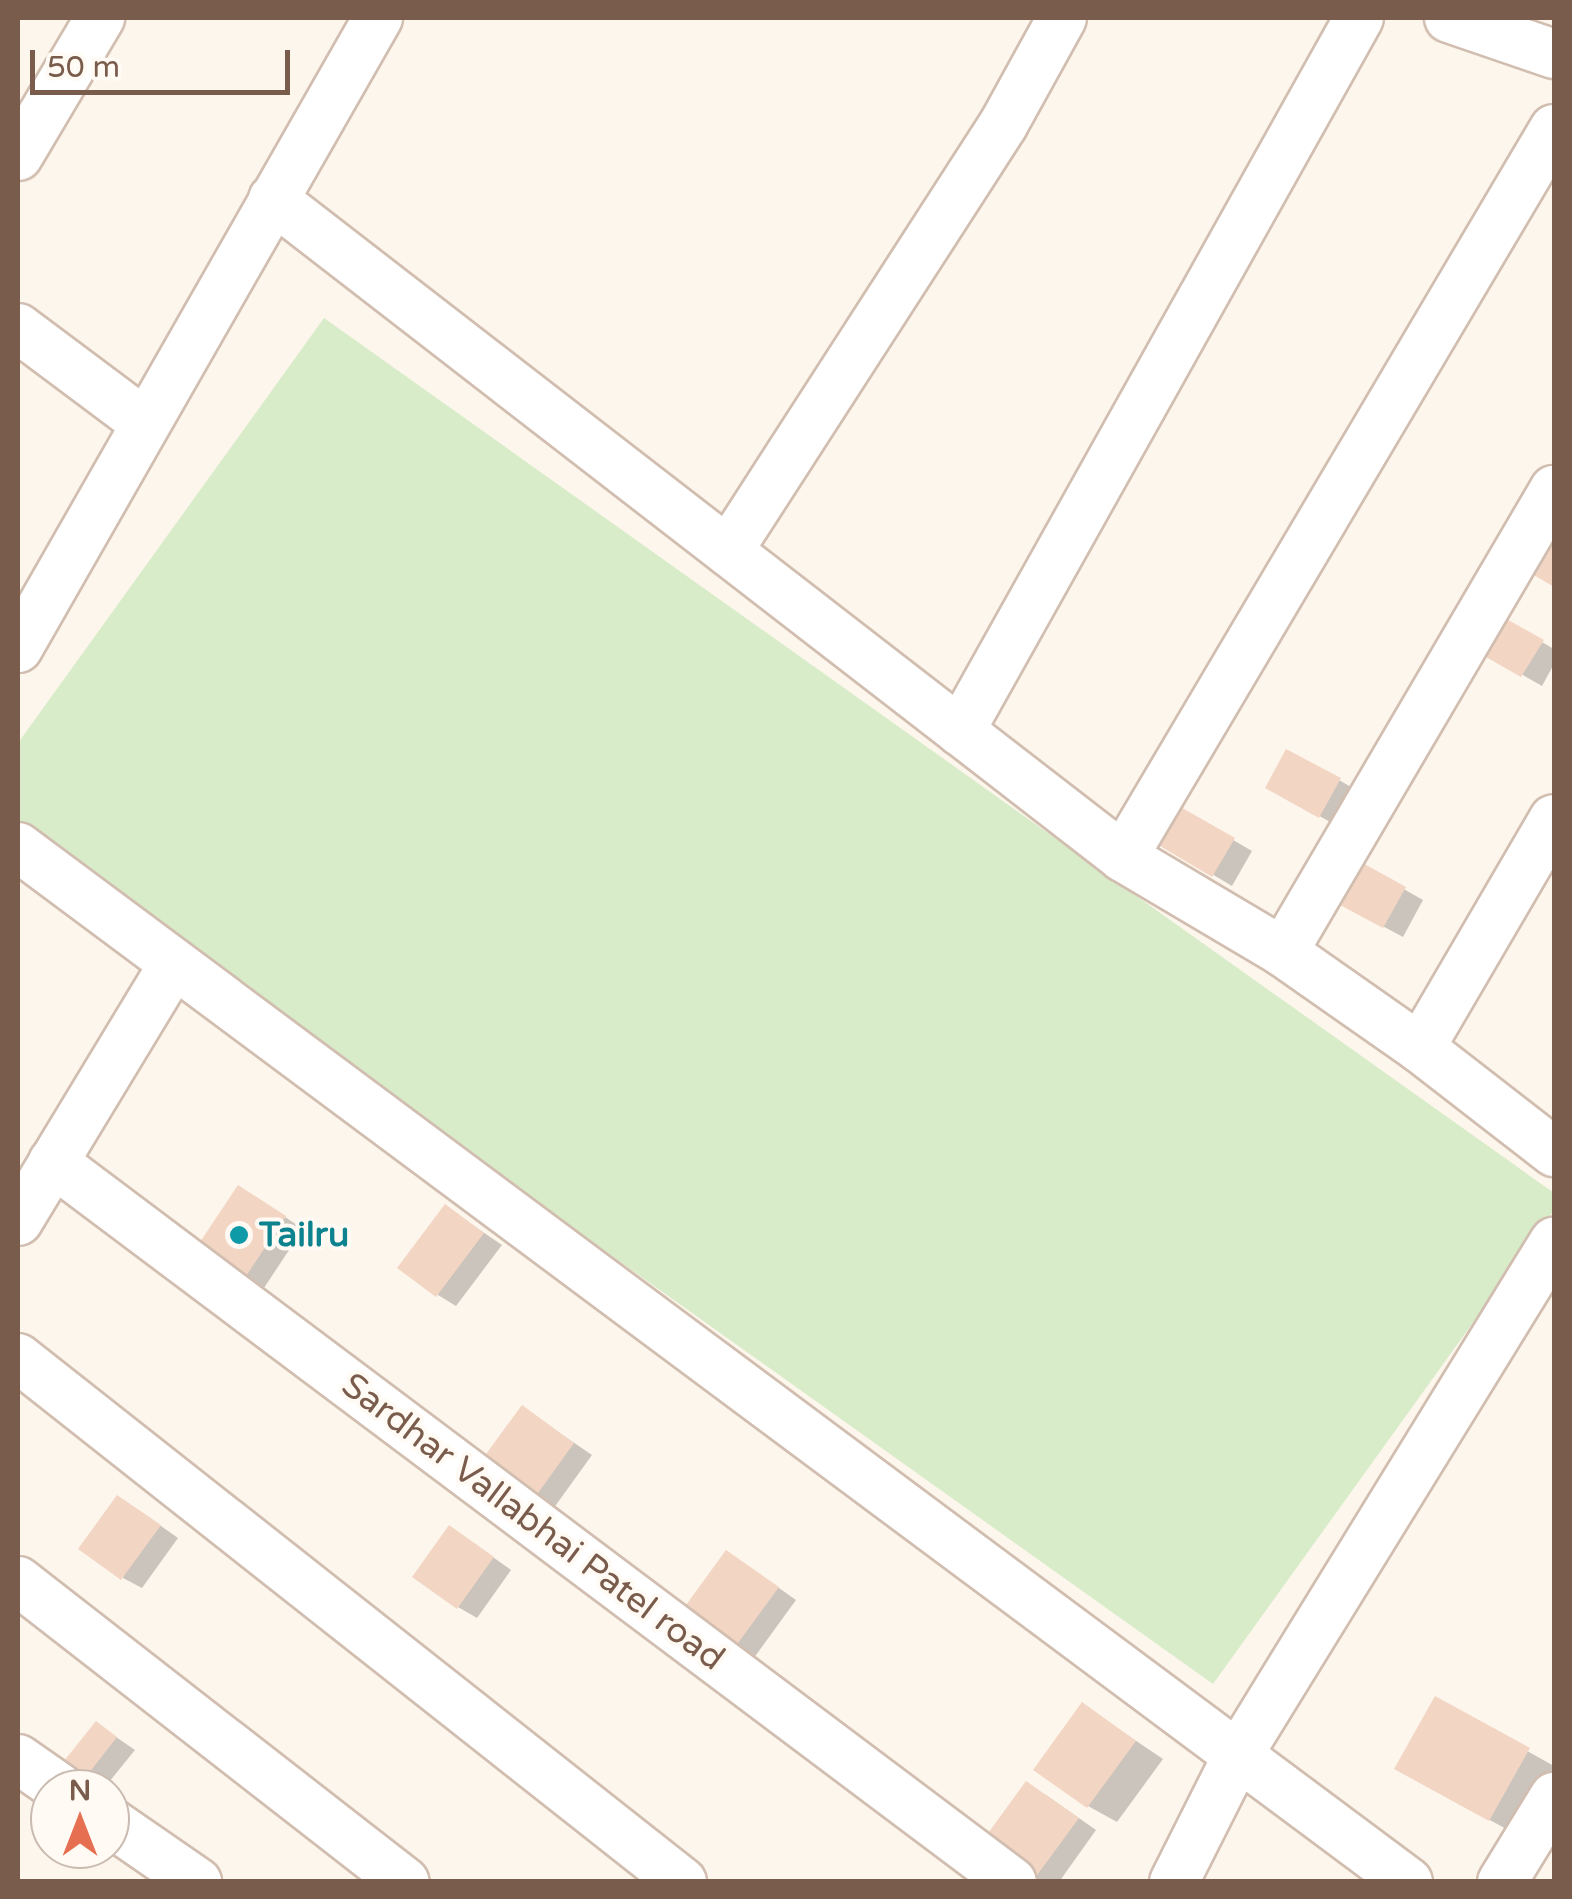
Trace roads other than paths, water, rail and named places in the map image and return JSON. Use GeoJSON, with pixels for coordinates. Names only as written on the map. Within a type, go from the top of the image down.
{"type":"FeatureCollection","features":[{"type":"Feature","properties":{"kind":"street"},"geometry":{"type":"LineString","coordinates":[[18,156],[100,18]]}},
{"type":"Feature","properties":{"kind":"street"},"geometry":{"type":"LineString","coordinates":[[18,648],[378,18]]}},
{"type":"Feature","properties":{"kind":"street"},"geometry":{"type":"LineString","coordinates":[[728,551],[1002,125],[1062,18]]}},
{"type":"Feature","properties":{"kind":"street"},"geometry":{"type":"LineString","coordinates":[[960,730],[1359,18]]}},
{"type":"Feature","properties":{"kind":"street"},"geometry":{"type":"LineString","coordinates":[[1448,18],[1554,54]]}},
{"type":"Feature","properties":{"kind":"street"},"geometry":{"type":"LineString","coordinates":[[1123,857],[1554,129]]}},
{"type":"Feature","properties":{"kind":"street"},"geometry":{"type":"LineString","coordinates":[[273,199],[1123,857],[1283,952],[1420,1048],[1554,1152]]}},
{"type":"Feature","properties":{"kind":"street"},"geometry":{"type":"LineString","coordinates":[[18,328],[145,423]]}},
{"type":"Feature","properties":{"kind":"street"},"geometry":{"type":"LineString","coordinates":[[1283,952],[1554,490]]}},
{"type":"Feature","properties":{"kind":"street"},"geometry":{"type":"LineString","coordinates":[[1420,1048],[1554,819]]}},
{"type":"Feature","properties":{"kind":"street"},"geometry":{"type":"LineString","coordinates":[[18,847],[1408,1882]]}},
{"type":"Feature","properties":{"kind":"street"},"geometry":{"type":"LineString","coordinates":[[18,1221],[174,963]]}},
{"type":"Feature","properties":{"kind":"street","name":"Sardhar Vallabhai Patel road"},"geometry":{"type":"LineString","coordinates":[[54,1162],[1012,1882]]}},
{"type":"Feature","properties":{"kind":"street"},"geometry":{"type":"LineString","coordinates":[[1174,1882],[1238,1755],[1554,1242]]}},
{"type":"Feature","properties":{"kind":"street"},"geometry":{"type":"LineString","coordinates":[[18,1358],[682,1882]]}},
{"type":"Feature","properties":{"kind":"street"},"geometry":{"type":"LineString","coordinates":[[18,1583],[405,1882]]}},
{"type":"Feature","properties":{"kind":"street"},"geometry":{"type":"LineString","coordinates":[[1502,1882],[1554,1797]]}},
{"type":"Feature","properties":{"kind":"street"},"geometry":{"type":"LineString","coordinates":[[130,1836],[197,1882]]}},
{"type":"Feature","properties":{"kind":"place","name":"Tailru"},"geometry":{"type":"Point","coordinates":[239,1235]}}]}
